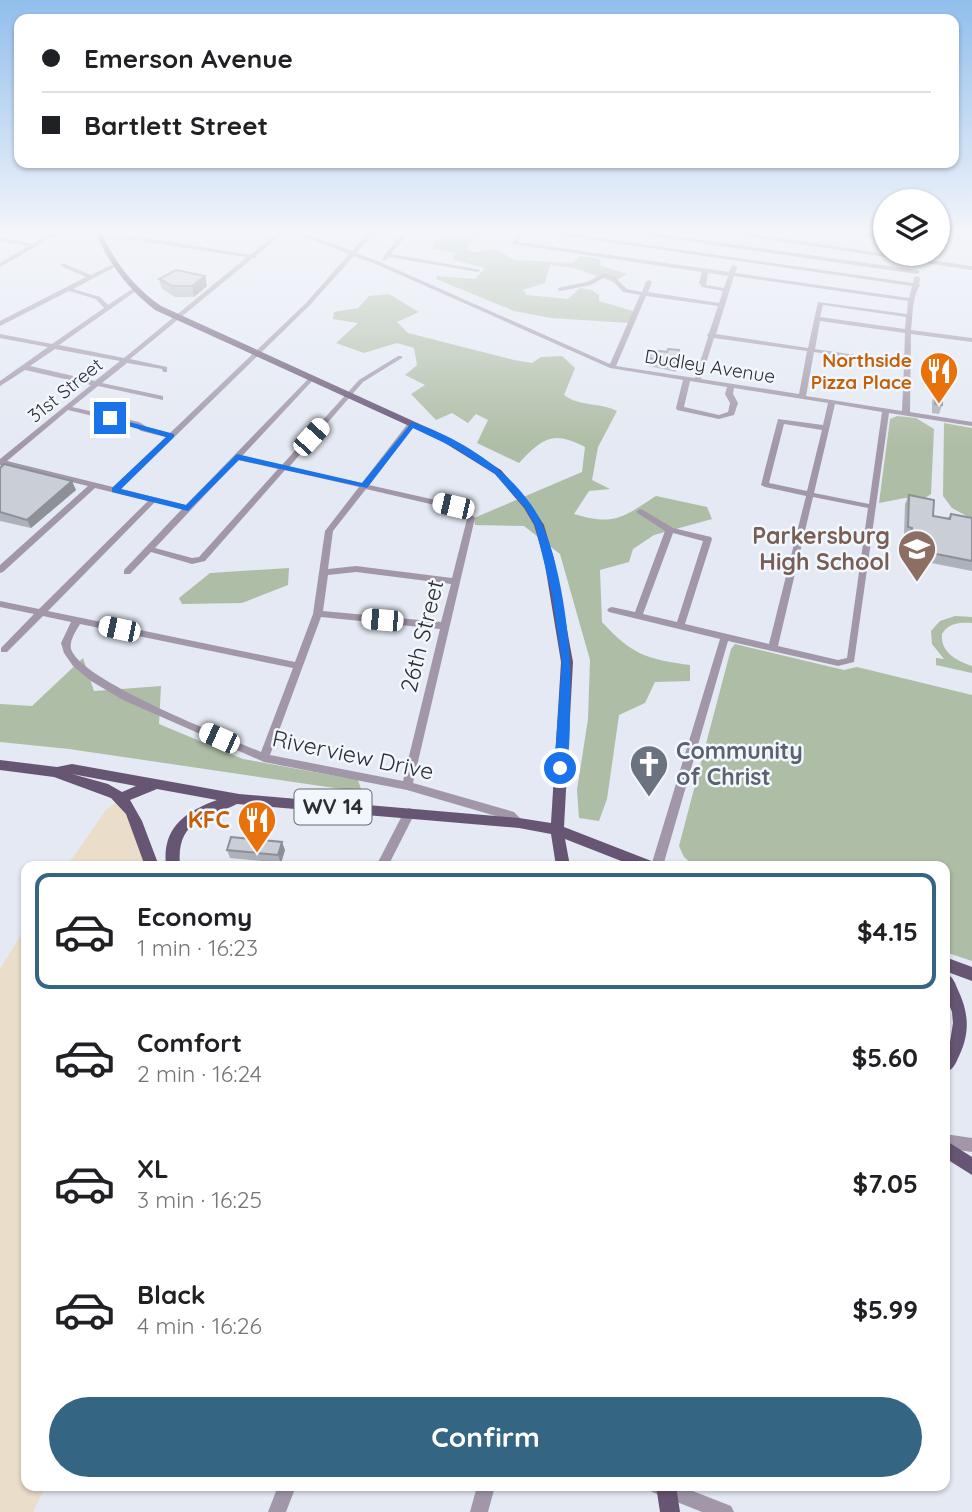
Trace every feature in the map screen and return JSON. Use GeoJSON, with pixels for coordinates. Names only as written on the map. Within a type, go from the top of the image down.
{"type":"FeatureCollection","features":[{"type":"Feature","properties":{"kind":"main road"},"geometry":{"type":"LineString","coordinates":[[157,305],[178,318],[450,442],[498,472],[528,506],[539,525],[557,595],[567,662],[557,830],[562,861]]}},
{"type":"Feature","properties":{"kind":"main road","name":"WV 14"},"geometry":{"type":"LineString","coordinates":[[0,765],[57,772],[72,769],[239,799],[519,823],[557,830],[636,861]]}},
{"type":"Feature","properties":{"kind":"main road","name":"WV 14"},"geometry":{"type":"LineString","coordinates":[[57,772],[67,779],[108,790],[121,799],[138,825],[150,861]]}},
{"type":"Feature","properties":{"kind":"main road"},"geometry":{"type":"LineString","coordinates":[[121,799],[138,790],[156,786]]}},
{"type":"Feature","properties":{"kind":"main road"},"geometry":{"type":"LineString","coordinates":[[173,861],[172,845],[182,826],[201,811],[239,799]]}},
{"type":"Feature","properties":{"kind":"main road"},"geometry":{"type":"LineString","coordinates":[[950,966],[972,974]]}},
{"type":"Feature","properties":{"kind":"main road"},"geometry":{"type":"LineString","coordinates":[[950,988],[955,997],[960,1024],[957,1049],[950,1058]]}},
{"type":"Feature","properties":{"kind":"main road"},"geometry":{"type":"LineString","coordinates":[[950,1152],[972,1167]]}},
{"type":"Feature","properties":{"kind":"main road"},"geometry":{"type":"LineString","coordinates":[[665,1491],[670,1512]]}},
{"type":"Feature","properties":{"kind":"street"},"geometry":{"type":"LineString","coordinates":[[0,324],[38,305]]}},
{"type":"Feature","properties":{"kind":"street"},"geometry":{"type":"LineString","coordinates":[[104,305],[107,308]]}},
{"type":"Feature","properties":{"kind":"street"},"geometry":{"type":"LineString","coordinates":[[0,384],[112,305]]}},
{"type":"Feature","properties":{"kind":"street","name":"31st Street"},"geometry":{"type":"LineString","coordinates":[[1,463],[195,305]]}},
{"type":"Feature","properties":{"kind":"street"},"geometry":{"type":"LineString","coordinates":[[115,490],[307,305]]}},
{"type":"Feature","properties":{"kind":"street","name":"Dudley Avenue"},"geometry":{"type":"LineString","coordinates":[[471,305],[612,367],[972,424]]}},
{"type":"Feature","properties":{"kind":"street"},"geometry":{"type":"LineString","coordinates":[[612,367],[640,305]]}},
{"type":"Feature","properties":{"kind":"street"},"geometry":{"type":"LineString","coordinates":[[697,381],[722,305],[719,305]]}},
{"type":"Feature","properties":{"kind":"street"},"geometry":{"type":"LineString","coordinates":[[802,396],[820,305]]}},
{"type":"Feature","properties":{"kind":"street"},"geometry":{"type":"LineString","coordinates":[[831,305],[909,316]]}},
{"type":"Feature","properties":{"kind":"street"},"geometry":{"type":"LineString","coordinates":[[906,414],[905,364],[910,305]]}},
{"type":"Feature","properties":{"kind":"street"},"geometry":{"type":"LineString","coordinates":[[818,319],[972,341]]}},
{"type":"Feature","properties":{"kind":"street"},"geometry":{"type":"LineString","coordinates":[[710,335],[905,364]]}},
{"type":"Feature","properties":{"kind":"street"},"geometry":{"type":"LineString","coordinates":[[0,336],[165,368],[165,371]]}},
{"type":"Feature","properties":{"kind":"street"},"geometry":{"type":"LineString","coordinates":[[148,550],[192,561],[202,559],[361,381],[400,357]]}},
{"type":"Feature","properties":{"kind":"street"},"geometry":{"type":"LineString","coordinates":[[23,367],[160,398]]}},
{"type":"Feature","properties":{"kind":"street"},"geometry":{"type":"LineString","coordinates":[[127,572],[312,378]]}},
{"type":"Feature","properties":{"kind":"street"},"geometry":{"type":"LineString","coordinates":[[687,379],[680,408],[705,415],[725,416],[731,413],[734,403],[729,394],[731,386]]}},
{"type":"Feature","properties":{"kind":"street"},"geometry":{"type":"LineString","coordinates":[[773,648],[832,402]]}},
{"type":"Feature","properties":{"kind":"street"},"geometry":{"type":"LineString","coordinates":[[67,408],[172,436]]}},
{"type":"Feature","properties":{"kind":"street"},"geometry":{"type":"LineString","coordinates":[[612,610],[838,663],[845,664],[851,660],[886,410]]}},
{"type":"Feature","properties":{"kind":"street"},"geometry":{"type":"LineString","coordinates":[[825,428],[781,421],[765,485],[873,506]]}},
{"type":"Feature","properties":{"kind":"street"},"geometry":{"type":"LineString","coordinates":[[264,758],[318,614],[329,531],[412,424]]}},
{"type":"Feature","properties":{"kind":"street"},"geometry":{"type":"LineString","coordinates":[[237,457],[364,486]]}},
{"type":"Feature","properties":{"kind":"street"},"geometry":{"type":"LineString","coordinates":[[1,463],[188,508]]}},
{"type":"Feature","properties":{"kind":"street"},"geometry":{"type":"LineString","coordinates":[[0,569],[93,485]]}},
{"type":"Feature","properties":{"kind":"street","name":"26th Street"},"geometry":{"type":"LineString","coordinates":[[364,486],[453,506],[466,512],[471,521],[407,786]]}},
{"type":"Feature","properties":{"kind":"street"},"geometry":{"type":"LineString","coordinates":[[4,649],[153,499]]}},
{"type":"Feature","properties":{"kind":"street"},"geometry":{"type":"LineString","coordinates":[[640,512],[670,530],[708,538],[680,626]]}},
{"type":"Feature","properties":{"kind":"street"},"geometry":{"type":"LineString","coordinates":[[638,616],[670,530]]}},
{"type":"Feature","properties":{"kind":"street"},"geometry":{"type":"LineString","coordinates":[[324,572],[356,569],[457,582]]}},
{"type":"Feature","properties":{"kind":"street"},"geometry":{"type":"LineString","coordinates":[[0,604],[299,666]]}},
{"type":"Feature","properties":{"kind":"street"},"geometry":{"type":"LineString","coordinates":[[318,614],[446,626]]}},
{"type":"Feature","properties":{"kind":"street","name":"Riverview Drive"},"geometry":{"type":"LineString","coordinates":[[77,620],[66,643],[67,651],[76,664],[94,678],[127,697],[264,758],[407,786],[510,815],[519,823]]}},
{"type":"Feature","properties":{"kind":"street"},"geometry":{"type":"LineString","coordinates":[[658,861],[725,636]]}},
{"type":"Feature","properties":{"kind":"street"},"geometry":{"type":"LineString","coordinates":[[385,861],[409,813]]}},
{"type":"Feature","properties":{"kind":"street"},"geometry":{"type":"LineString","coordinates":[[950,1142],[972,1145]]}},
{"type":"Feature","properties":{"kind":"street"},"geometry":{"type":"LineString","coordinates":[[277,1512],[285,1491]]}},
{"type":"Feature","properties":{"kind":"street"},"geometry":{"type":"LineString","coordinates":[[479,1512],[485,1491]]}},
{"type":"Feature","properties":{"kind":"street"},"geometry":{"type":"LineString","coordinates":[[674,1491],[725,1512]]}},
{"type":"Feature","properties":{"kind":"shaded area"},"geometry":{"type":"Polygon","coordinates":[[[121,799],[150,861],[70,861],[106,810],[121,799]]]}},
{"type":"Feature","properties":{"kind":"shaded area"},"geometry":{"type":"Polygon","coordinates":[[[21,935],[21,1491],[44,1491],[33,1512],[0,1512],[0,969],[21,935]]]}},
{"type":"Feature","properties":{"kind":"green space"},"geometry":{"type":"Polygon","coordinates":[[[361,305],[407,305],[419,312],[397,322],[408,333],[532,363],[541,357],[562,356],[575,368],[564,395],[617,411],[598,447],[592,480],[610,489],[589,491],[574,514],[588,518],[617,518],[656,496],[707,507],[712,519],[654,535],[633,549],[629,562],[600,570],[602,622],[622,642],[641,654],[690,665],[690,681],[655,682],[645,703],[619,715],[607,799],[599,821],[579,818],[577,790],[588,719],[590,660],[560,554],[524,526],[475,525],[474,518],[582,472],[585,447],[564,439],[549,439],[519,463],[477,443],[488,420],[476,414],[468,423],[452,413],[436,420],[411,394],[425,385],[405,375],[417,365],[414,348],[397,343],[364,353],[336,343],[358,323],[333,319],[334,312],[358,308],[361,305]]]}},
{"type":"Feature","properties":{"kind":"green space"},"geometry":{"type":"Polygon","coordinates":[[[498,305],[611,305],[633,311],[629,323],[551,318],[514,311],[498,305]]]}},
{"type":"Feature","properties":{"kind":"green space"},"geometry":{"type":"Polygon","coordinates":[[[897,416],[916,418],[934,429],[931,494],[922,500],[905,498],[879,503],[890,419],[897,416]]]}},
{"type":"Feature","properties":{"kind":"green space"},"geometry":{"type":"Polygon","coordinates":[[[944,423],[972,428],[972,519],[952,508],[943,496],[944,423]]]}},
{"type":"Feature","properties":{"kind":"green space"},"geometry":{"type":"Polygon","coordinates":[[[289,568],[288,585],[242,603],[182,604],[179,598],[210,573],[289,568]]]}},
{"type":"Feature","properties":{"kind":"green space"},"geometry":{"type":"Polygon","coordinates":[[[955,616],[972,617],[972,623],[951,625],[942,634],[942,640],[947,651],[955,658],[972,666],[972,673],[936,665],[936,658],[944,659],[932,644],[931,631],[940,621],[955,616]]]}},
{"type":"Feature","properties":{"kind":"green space"},"geometry":{"type":"Polygon","coordinates":[[[735,644],[844,670],[857,667],[972,695],[972,961],[950,954],[950,861],[688,861],[684,857],[679,846],[731,649],[735,644]]]}},
{"type":"Feature","properties":{"kind":"green space"},"geometry":{"type":"Polygon","coordinates":[[[83,658],[94,691],[161,686],[159,724],[243,759],[358,780],[362,792],[69,749],[0,742],[0,704],[32,706],[83,658]]]}},
{"type":"Feature","properties":{"kind":"building"},"geometry":{"type":"Polygon","coordinates":[[[668,349],[679,350],[677,363],[649,358],[652,350],[667,352],[668,349]]]}},
{"type":"Feature","properties":{"kind":"building"},"geometry":{"type":"Polygon","coordinates":[[[936,392],[942,393],[942,405],[935,404],[936,392]]]}},
{"type":"Feature","properties":{"kind":"building"},"geometry":{"type":"Polygon","coordinates":[[[4,464],[72,481],[27,520],[0,512],[0,468],[4,464]]]}},
{"type":"Feature","properties":{"kind":"building"},"geometry":{"type":"Polygon","coordinates":[[[909,495],[934,500],[933,516],[950,519],[951,514],[972,518],[972,561],[911,547],[912,528],[908,527],[909,495]]]}},
{"type":"Feature","properties":{"kind":"building"},"geometry":{"type":"Polygon","coordinates":[[[231,837],[282,842],[278,855],[227,850],[231,837]]]}},
{"type":"Feature","properties":{"kind":"place","name":"Northside Pizza Place"},"geometry":{"type":"Point","coordinates":[939,405]}},
{"type":"Feature","properties":{"kind":"place","name":"Parkersburg High School"},"geometry":{"type":"Point","coordinates":[917,583]}},
{"type":"Feature","properties":{"kind":"place","name":"Community of Christ"},"geometry":{"type":"Point","coordinates":[649,798]}},
{"type":"Feature","properties":{"kind":"place","name":"KFC"},"geometry":{"type":"Point","coordinates":[257,854]}},
{"type":"Feature","properties":{"kind":"route"},"geometry":{"type":"LineString","coordinates":[[110,418],[172,436],[115,490],[188,508],[237,457],[364,486],[412,424],[456,445],[498,472],[528,506],[539,525],[557,595],[567,662],[560,768]]}}]}
